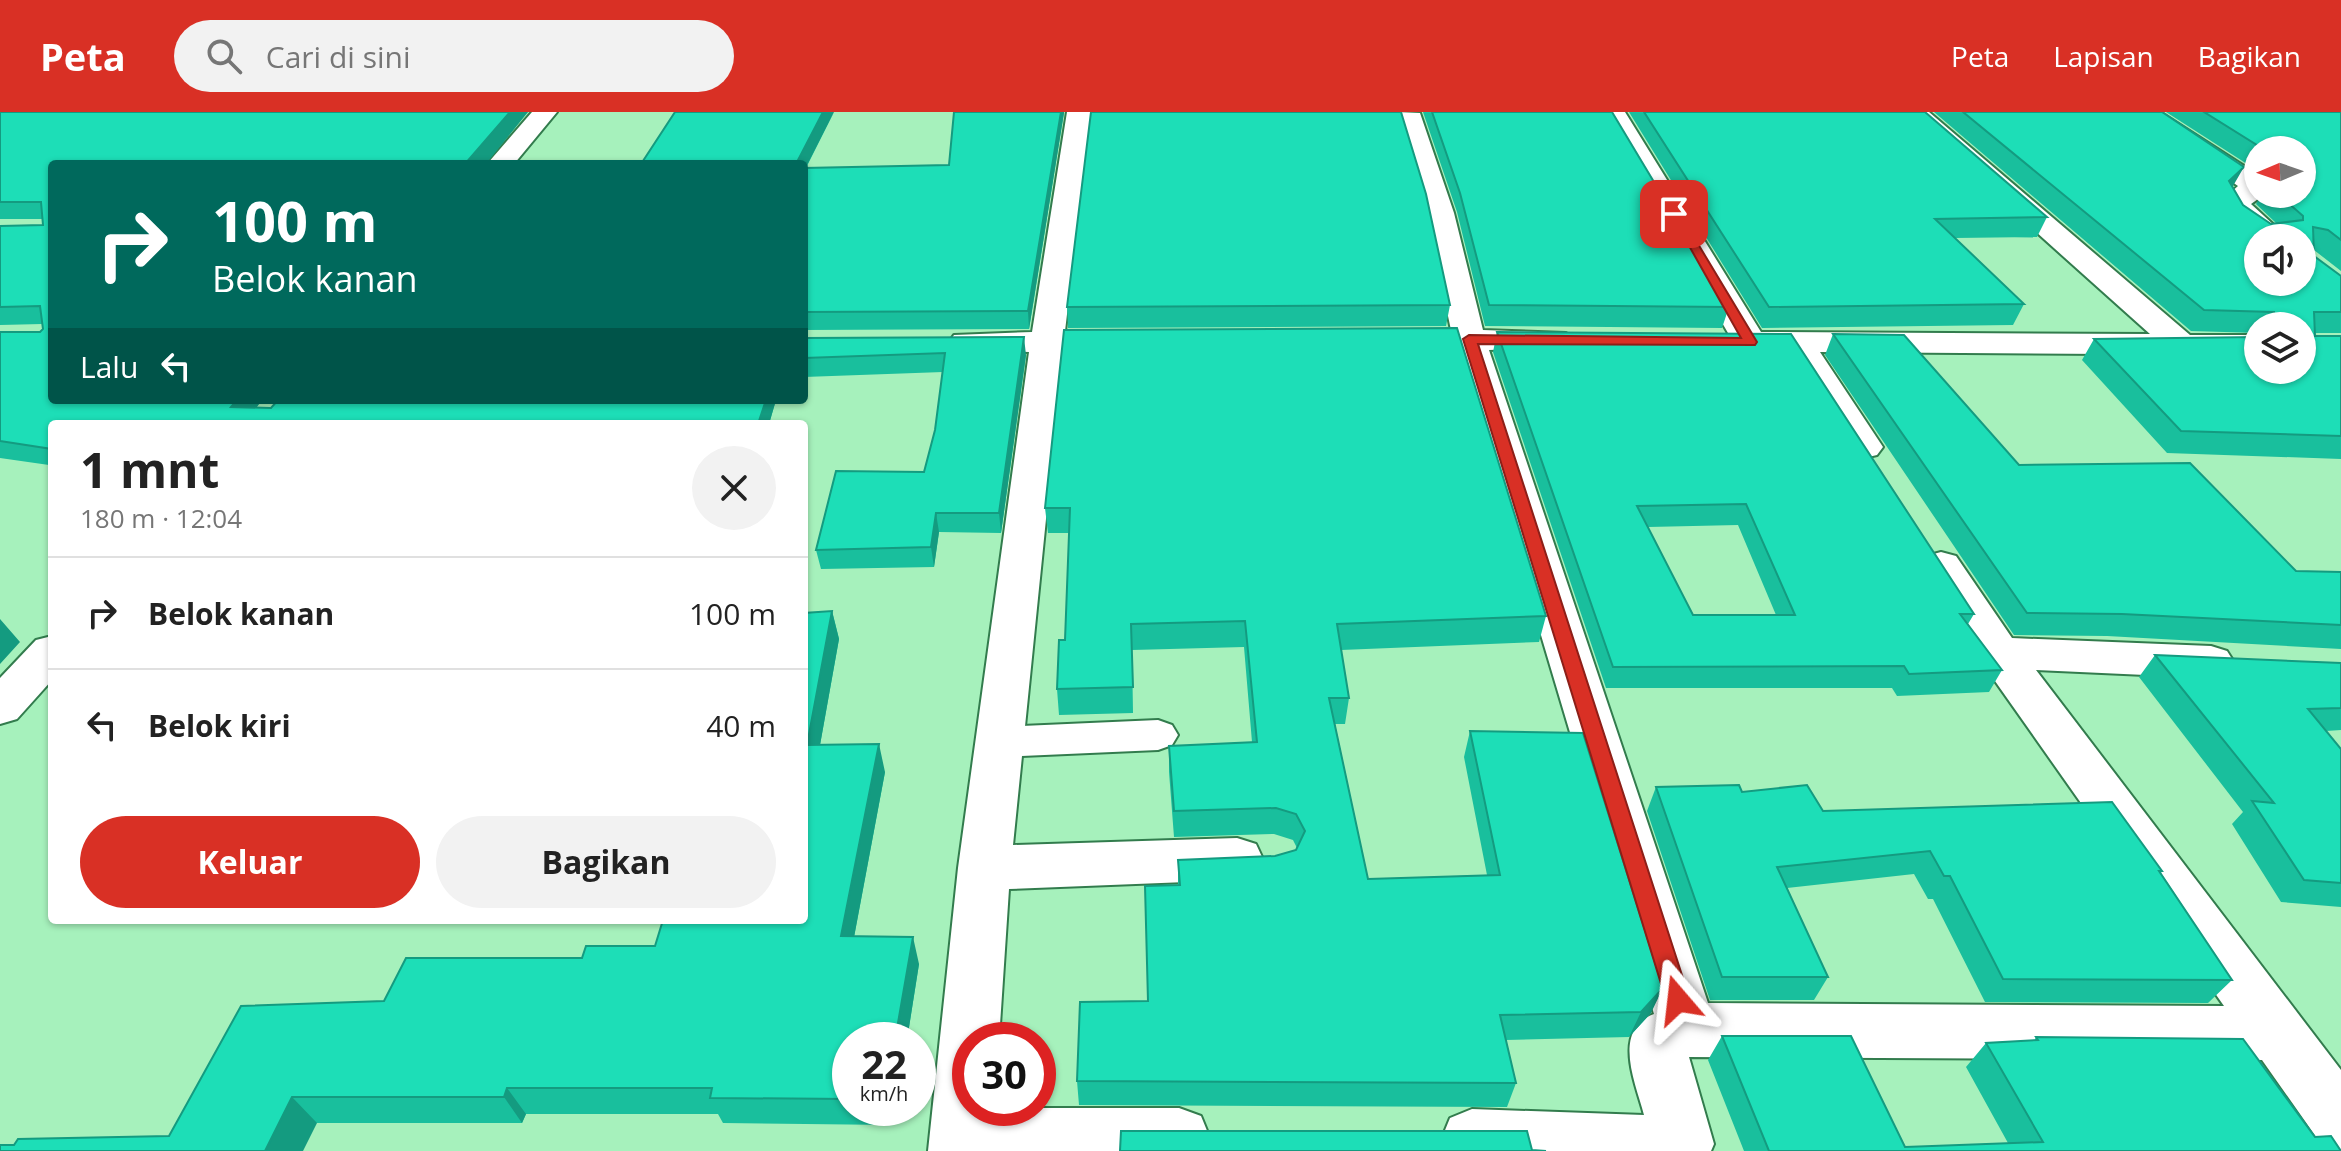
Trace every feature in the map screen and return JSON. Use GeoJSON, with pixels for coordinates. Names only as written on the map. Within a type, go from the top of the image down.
{"type":"FeatureCollection","features":[{"type":"Feature","properties":{"kind":"street"},"geometry":{"type":"LineString","coordinates":[[503,160],[545,112]]}},
{"type":"Feature","properties":{"kind":"street"},"geometry":{"type":"LineString","coordinates":[[1079,112],[1047,342],[998,742],[961,1144],[1231,1139]]}},
{"type":"Feature","properties":{"kind":"street"},"geometry":{"type":"LineString","coordinates":[[1613,112],[1773,342],[1889,485]]}},
{"type":"Feature","properties":{"kind":"street"},"geometry":{"type":"LineString","coordinates":[[1914,112],[2182,345]]}},
{"type":"Feature","properties":{"kind":"street"},"geometry":{"type":"LineString","coordinates":[[2143,112],[2249,181],[2254,190],[2235,201],[2243,216],[2254,224]]}},
{"type":"Feature","properties":{"kind":"street"},"geometry":{"type":"LineString","coordinates":[[1408,113],[1440,213],[1469,339],[1688,1030]]}},
{"type":"Feature","properties":{"kind":"street"},"geometry":{"type":"LineString","coordinates":[[1376,340],[1579,340]]}},
{"type":"Feature","properties":{"kind":"street"},"geometry":{"type":"LineString","coordinates":[[941,342],[1157,341]]}},
{"type":"Feature","properties":{"kind":"street"},"geometry":{"type":"LineString","coordinates":[[1704,342],[2244,345]]}},
{"type":"Feature","properties":{"kind":"street"},"geometry":{"type":"LineString","coordinates":[[1914,523],[1999,653],[2341,1120]]}},
{"type":"Feature","properties":{"kind":"street"},"geometry":{"type":"LineString","coordinates":[[1999,653],[2248,663]]}},
{"type":"Feature","properties":{"kind":"street"},"geometry":{"type":"LineString","coordinates":[[0,707],[48,655]]}},
{"type":"Feature","properties":{"kind":"street"},"geometry":{"type":"LineString","coordinates":[[984,868],[1273,858]]}},
{"type":"Feature","properties":{"kind":"street"},"geometry":{"type":"LineString","coordinates":[[1417,1139],[1674,1147],[1683,1144],[1657,1049],[1668,1036],[1688,1030],[2280,1033]]}},
{"type":"Feature","properties":{"kind":"lane"},"geometry":{"type":"LineString","coordinates":[[998,742],[1158,735]]}},
{"type":"Feature","properties":{"kind":"building"},"geometry":{"type":"Polygon","coordinates":[[[0,112],[510,112],[468,160],[48,160],[48,404],[234,404],[231,407],[271,408],[274,404],[765,404],[759,420],[48,420],[48,448],[0,441],[0,332],[40,332],[43,329],[40,306],[0,307],[0,226],[43,225],[41,202],[0,202],[0,112]]]}},
{"type":"Feature","properties":{"kind":"building"},"geometry":{"type":"Polygon","coordinates":[[[675,112],[823,112],[798,160],[644,160],[675,112]]]}},
{"type":"Feature","properties":{"kind":"building"},"geometry":{"type":"Polygon","coordinates":[[[954,112],[1061,112],[1028,311],[808,312],[808,168],[949,165],[954,112]]]}},
{"type":"Feature","properties":{"kind":"building"},"geometry":{"type":"Polygon","coordinates":[[[1091,112],[1401,112],[1426,194],[1450,305],[1067,307],[1091,112]]]}},
{"type":"Feature","properties":{"kind":"building"},"geometry":{"type":"Polygon","coordinates":[[[1432,112],[1612,112],[1729,307],[1489,305],[1460,193],[1432,112]]]}},
{"type":"Feature","properties":{"kind":"building"},"geometry":{"type":"Polygon","coordinates":[[[1644,112],[1925,112],[2047,217],[1935,219],[2024,304],[1769,307],[1644,112]]]}},
{"type":"Feature","properties":{"kind":"building"},"geometry":{"type":"Polygon","coordinates":[[[1963,112],[2162,112],[2244,167],[2229,181],[2244,208],[2271,224],[2244,224],[2244,296],[2316,296],[2316,257],[2341,276],[2341,312],[2204,310],[1963,112]]]}},
{"type":"Feature","properties":{"kind":"building"},"geometry":{"type":"Polygon","coordinates":[[[2204,112],[2341,112],[2341,240],[2328,230],[2316,228],[2316,224],[2271,224],[2303,220],[2303,216],[2294,208],[2316,208],[2316,136],[2244,137],[2204,112]]]}},
{"type":"Feature","properties":{"kind":"building"},"geometry":{"type":"Polygon","coordinates":[[[1457,328],[1546,616],[1337,624],[1349,698],[1329,698],[1368,879],[1500,875],[1470,731],[1583,733],[1663,988],[1641,1012],[1500,1015],[1516,1083],[1077,1081],[1080,1002],[1148,1001],[1145,886],[1180,885],[1178,860],[1275,856],[1296,850],[1305,831],[1296,814],[1276,808],[1174,811],[1169,746],[1257,742],[1245,621],[1131,624],[1133,687],[1057,689],[1059,640],[1065,640],[1070,508],[1045,508],[1064,330],[1457,328]]]}},
{"type":"Feature","properties":{"kind":"building"},"geometry":{"type":"Polygon","coordinates":[[[1497,332],[1791,334],[1974,614],[1960,614],[2002,670],[1909,674],[1904,666],[1613,667],[1497,332]],[[1746,504],[1637,506],[1693,615],[1795,615],[1746,504]]]}},
{"type":"Feature","properties":{"kind":"building"},"geometry":{"type":"Polygon","coordinates":[[[1833,334],[1904,335],[2019,465],[2190,463],[2296,571],[2341,572],[2341,625],[2122,614],[2027,613],[1833,334]]]}},
{"type":"Feature","properties":{"kind":"building"},"geometry":{"type":"Polygon","coordinates":[[[2316,336],[2341,336],[2341,436],[2181,431],[2094,339],[2244,337],[2244,384],[2316,384],[2316,336]]]}},
{"type":"Feature","properties":{"kind":"building"},"geometry":{"type":"Polygon","coordinates":[[[1024,337],[999,513],[936,513],[931,547],[816,550],[836,471],[924,472],[935,430],[945,353],[808,358],[808,338],[1024,337]]]}},
{"type":"Feature","properties":{"kind":"building"},"geometry":{"type":"Polygon","coordinates":[[[832,611],[808,740],[808,613],[832,611]]]}},
{"type":"Feature","properties":{"kind":"building"},"geometry":{"type":"Polygon","coordinates":[[[2155,655],[2341,663],[2341,708],[2308,709],[2341,749],[2341,883],[2304,880],[2252,801],[2274,803],[2155,655]]]}},
{"type":"Feature","properties":{"kind":"building"},"geometry":{"type":"Polygon","coordinates":[[[879,744],[841,936],[913,937],[898,1022],[832,1022],[832,1099],[710,1098],[712,1088],[507,1088],[504,1097],[292,1097],[265,1151],[0,1151],[0,1145],[14,1145],[18,1139],[169,1136],[241,1006],[384,1001],[406,958],[582,958],[586,946],[655,946],[662,924],[808,924],[808,745],[879,744]]]}},
{"type":"Feature","properties":{"kind":"building"},"geometry":{"type":"Polygon","coordinates":[[[1739,785],[1742,792],[1807,785],[1823,811],[2112,802],[2162,871],[2159,871],[2232,980],[2003,979],[1950,876],[1944,876],[1930,851],[1777,867],[1828,977],[1722,977],[1656,787],[1739,785]]]}},
{"type":"Feature","properties":{"kind":"building"},"geometry":{"type":"Polygon","coordinates":[[[1722,1036],[1851,1036],[1905,1147],[2043,1142],[1986,1043],[2038,1040],[2036,1037],[2243,1039],[2315,1137],[2331,1136],[2341,1151],[1769,1151],[1722,1036]]]}},
{"type":"Feature","properties":{"kind":"building"},"geometry":{"type":"Polygon","coordinates":[[[1121,1131],[1527,1131],[1532,1150],[1546,1151],[1120,1151],[1121,1131]]]}},
{"type":"Feature","properties":{"kind":"route"},"geometry":{"type":"LineString","coordinates":[[1674,214],[1750,342],[1469,339],[1678,1000]]}}]}
